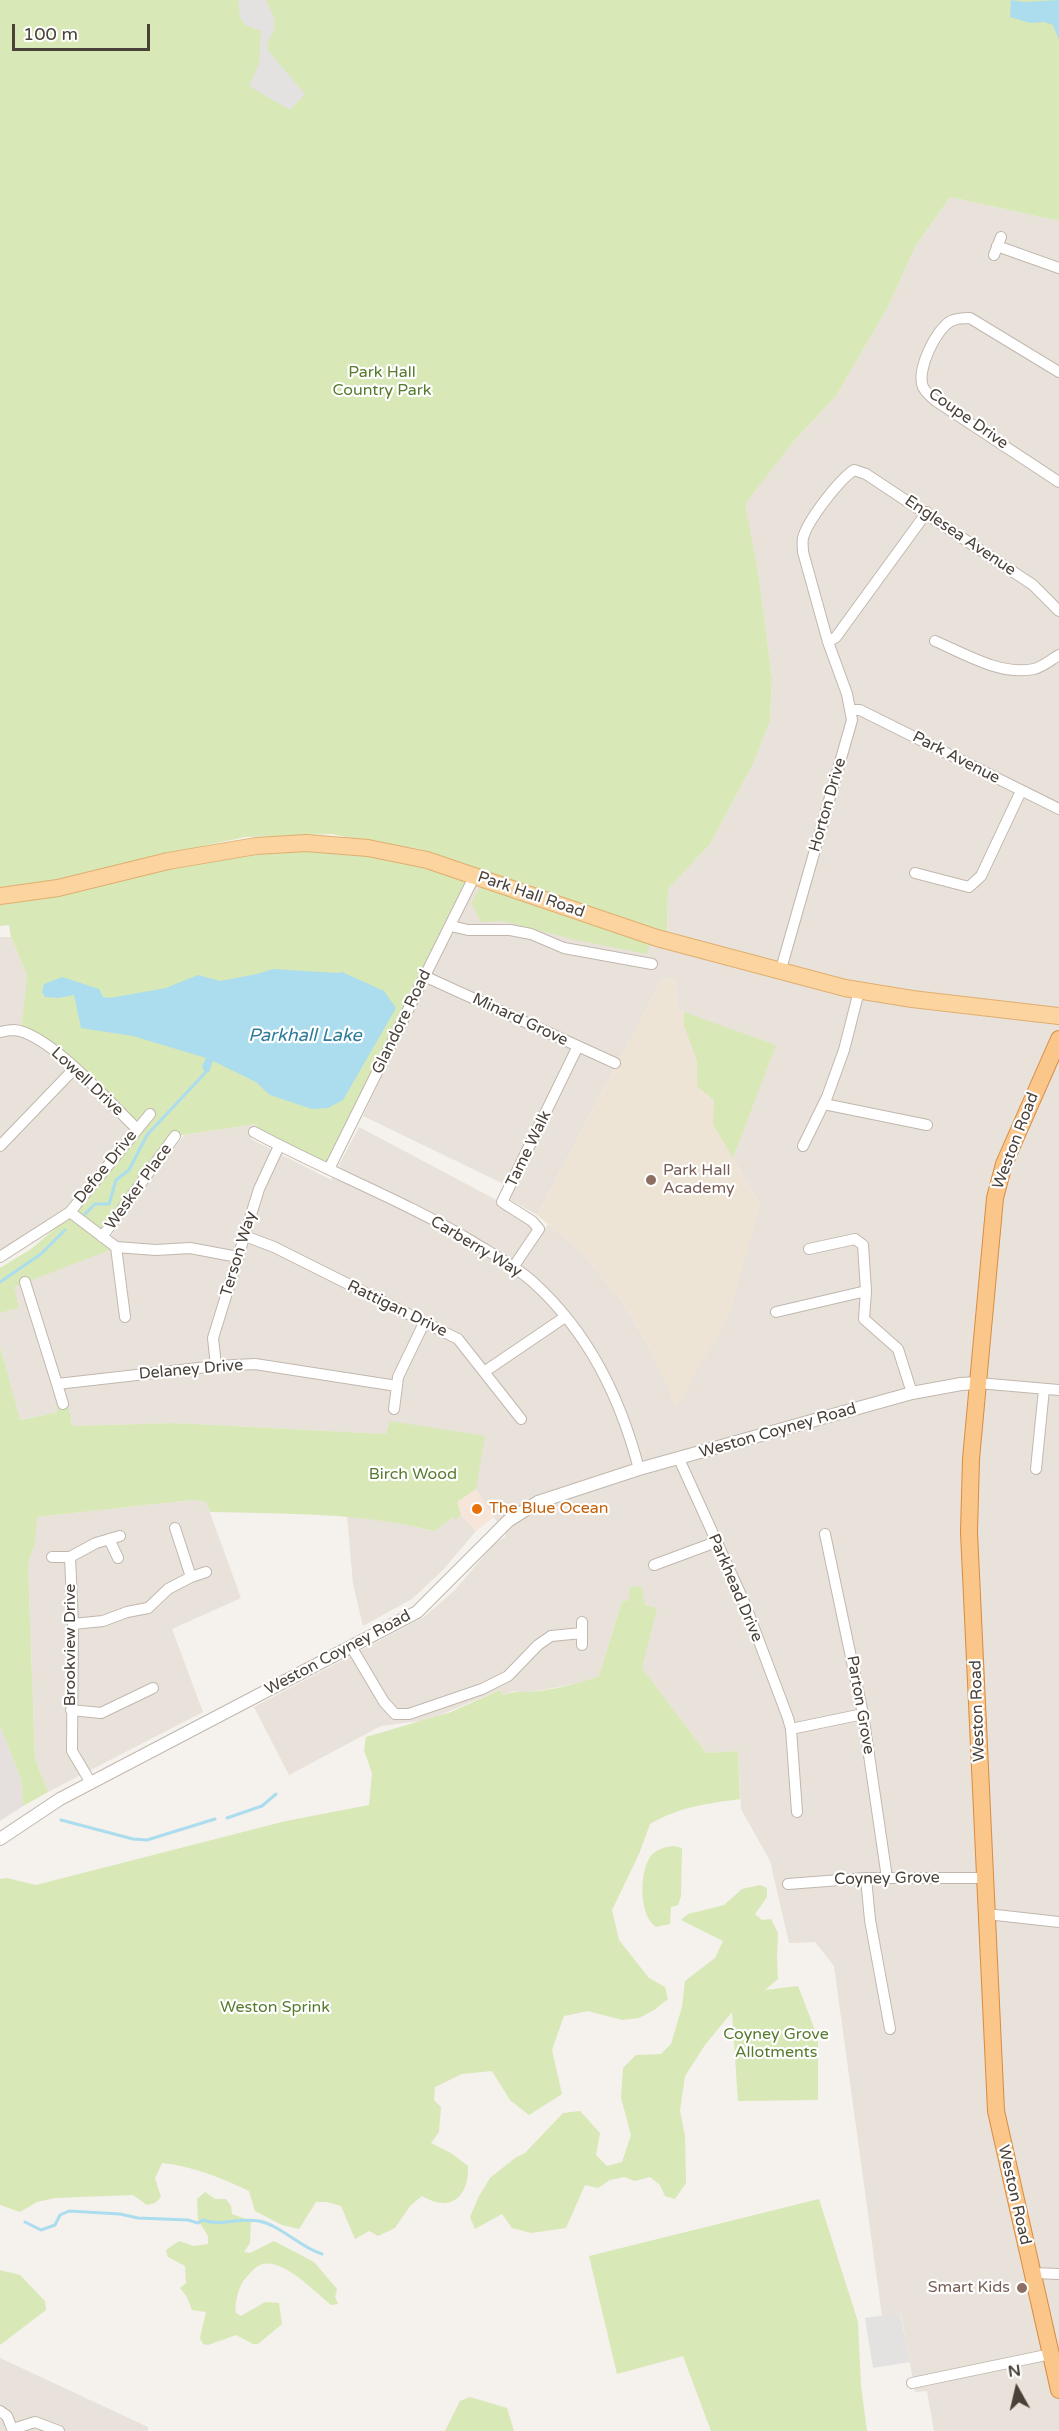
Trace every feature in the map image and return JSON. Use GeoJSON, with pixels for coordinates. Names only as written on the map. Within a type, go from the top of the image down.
{"type":"FeatureCollection","features":[{"type":"Feature","properties":{"kind":"highway","name":"Weston Road"},"geometry":{"type":"LineString","coordinates":[[1059,1039],[1004,1164],[995,1198],[971,1459],[969,1532],[996,2111],[1059,2390]]}},
{"type":"Feature","properties":{"kind":"main road","name":"Park Hall Road"},"geometry":{"type":"LineString","coordinates":[[0,896],[58,888],[197,855],[256,846],[316,844],[368,848],[428,860],[657,938],[859,990],[958,1005],[1059,1016]]}},
{"type":"Feature","properties":{"kind":"street"},"geometry":{"type":"LineString","coordinates":[[997,246],[1059,268]]}},
{"type":"Feature","properties":{"kind":"street","name":"Coupe Drive"},"geometry":{"type":"LineString","coordinates":[[1059,372],[970,318],[959,318],[942,328],[925,360],[921,374],[923,386],[936,401],[1059,482]]}},
{"type":"Feature","properties":{"kind":"street","name":"Englesea Avenue"},"geometry":{"type":"LineString","coordinates":[[828,642],[802,552],[803,538],[834,488],[843,477],[854,470],[866,474],[927,512],[1033,585],[1059,611]]}},
{"type":"Feature","properties":{"kind":"street"},"geometry":{"type":"LineString","coordinates":[[852,710],[828,642],[836,637],[927,512]]}},
{"type":"Feature","properties":{"kind":"street"},"geometry":{"type":"LineString","coordinates":[[935,641],[993,665],[1011,669],[1036,668],[1059,655]]}},
{"type":"Feature","properties":{"kind":"street","name":"Park Avenue"},"geometry":{"type":"LineString","coordinates":[[852,710],[860,710],[1059,809]]}},
{"type":"Feature","properties":{"kind":"street","name":"Horton Drive"},"geometry":{"type":"LineString","coordinates":[[781,969],[852,720],[852,710]]}},
{"type":"Feature","properties":{"kind":"street"},"geometry":{"type":"LineString","coordinates":[[915,873],[969,887],[981,876],[1021,790]]}},
{"type":"Feature","properties":{"kind":"street","name":"Glandore Road"},"geometry":{"type":"LineString","coordinates":[[329,1169],[476,876]]}},
{"type":"Feature","properties":{"kind":"street"},"geometry":{"type":"LineString","coordinates":[[451,926],[468,930],[510,930],[531,934],[564,948],[652,964]]}},
{"type":"Feature","properties":{"kind":"street","name":"Minard Grove"},"geometry":{"type":"LineString","coordinates":[[424,976],[615,1063]]}},
{"type":"Feature","properties":{"kind":"street"},"geometry":{"type":"LineString","coordinates":[[803,1146],[824,1104],[844,1050],[859,990]]}},
{"type":"Feature","properties":{"kind":"street","name":"Lowell Drive"},"geometry":{"type":"LineString","coordinates":[[0,1032],[12,1030],[21,1032],[58,1052],[137,1129]]}},
{"type":"Feature","properties":{"kind":"street","name":"Tame Walk"},"geometry":{"type":"LineString","coordinates":[[514,1266],[539,1229],[532,1221],[502,1202],[578,1046]]}},
{"type":"Feature","properties":{"kind":"street"},"geometry":{"type":"LineString","coordinates":[[0,1146],[75,1068]]}},
{"type":"Feature","properties":{"kind":"street"},"geometry":{"type":"LineString","coordinates":[[824,1104],[927,1125]]}},
{"type":"Feature","properties":{"kind":"street","name":"Defoe Drive"},"geometry":{"type":"LineString","coordinates":[[0,1257],[70,1212],[150,1114]]}},
{"type":"Feature","properties":{"kind":"street","name":"Carberry Way"},"geometry":{"type":"LineString","coordinates":[[254,1132],[450,1228],[514,1266],[534,1283],[565,1317],[603,1371],[614,1392],[631,1437],[639,1469]]}},
{"type":"Feature","properties":{"kind":"street","name":"Wesker Place"},"geometry":{"type":"LineString","coordinates":[[102,1237],[176,1136]]}},
{"type":"Feature","properties":{"kind":"street","name":"Terson Way"},"geometry":{"type":"LineString","coordinates":[[216,1366],[213,1338],[259,1189],[279,1146]]}},
{"type":"Feature","properties":{"kind":"street"},"geometry":{"type":"LineString","coordinates":[[70,1212],[116,1247],[156,1250],[190,1248],[238,1257]]}},
{"type":"Feature","properties":{"kind":"street","name":"Rattigan Drive"},"geometry":{"type":"LineString","coordinates":[[244,1236],[274,1247],[458,1339],[521,1419]]}},
{"type":"Feature","properties":{"kind":"street"},"geometry":{"type":"LineString","coordinates":[[809,1249],[855,1239],[863,1245],[866,1292],[864,1319],[898,1349],[912,1393]]}},
{"type":"Feature","properties":{"kind":"street"},"geometry":{"type":"LineString","coordinates":[[116,1247],[125,1317]]}},
{"type":"Feature","properties":{"kind":"street"},"geometry":{"type":"LineString","coordinates":[[25,1282],[63,1404]]}},
{"type":"Feature","properties":{"kind":"street"},"geometry":{"type":"LineString","coordinates":[[776,1312],[866,1292]]}},
{"type":"Feature","properties":{"kind":"street"},"geometry":{"type":"LineString","coordinates":[[17,1301],[29,1298]]}},
{"type":"Feature","properties":{"kind":"street"},"geometry":{"type":"LineString","coordinates":[[484,1372],[565,1317]]}},
{"type":"Feature","properties":{"kind":"street"},"geometry":{"type":"LineString","coordinates":[[394,1409],[398,1377],[424,1323]]}},
{"type":"Feature","properties":{"kind":"street","name":"Delaney Drive"},"geometry":{"type":"LineString","coordinates":[[57,1384],[216,1366],[255,1365],[397,1386]]}},
{"type":"Feature","properties":{"kind":"street"},"geometry":{"type":"LineString","coordinates":[[978,1383],[1059,1390]]}},
{"type":"Feature","properties":{"kind":"street","name":"Weston Coyney Road"},"geometry":{"type":"LineString","coordinates":[[0,1839],[60,1799],[417,1612],[508,1521],[538,1502],[639,1469],[912,1393],[978,1383]]}},
{"type":"Feature","properties":{"kind":"street"},"geometry":{"type":"LineString","coordinates":[[1036,1469],[1044,1389]]}},
{"type":"Feature","properties":{"kind":"street","name":"Parkhead Drive"},"geometry":{"type":"LineString","coordinates":[[679,1459],[745,1604],[789,1724],[797,1812]]}},
{"type":"Feature","properties":{"kind":"street"},"geometry":{"type":"LineString","coordinates":[[167,1542],[176,1533],[191,1576]]}},
{"type":"Feature","properties":{"kind":"street","name":"Parton Grove"},"geometry":{"type":"LineString","coordinates":[[825,1534],[863,1714],[886,1878]]}},
{"type":"Feature","properties":{"kind":"street"},"geometry":{"type":"LineString","coordinates":[[52,1557],[70,1557],[115,1537],[118,1558]]}},
{"type":"Feature","properties":{"kind":"street"},"geometry":{"type":"LineString","coordinates":[[654,1565],[716,1542]]}},
{"type":"Feature","properties":{"kind":"street","name":"Brookview Drive"},"geometry":{"type":"LineString","coordinates":[[70,1557],[73,1624],[72,1751],[91,1783]]}},
{"type":"Feature","properties":{"kind":"street"},"geometry":{"type":"LineString","coordinates":[[73,1624],[102,1621],[127,1612],[148,1608],[168,1589],[191,1576],[206,1572]]}},
{"type":"Feature","properties":{"kind":"street"},"geometry":{"type":"LineString","coordinates":[[352,1648],[384,1702],[395,1714],[409,1714],[482,1689],[508,1676],[538,1645],[551,1636],[582,1633]]}},
{"type":"Feature","properties":{"kind":"street"},"geometry":{"type":"LineString","coordinates":[[71,1710],[101,1713],[153,1688]]}},
{"type":"Feature","properties":{"kind":"street"},"geometry":{"type":"LineString","coordinates":[[789,1724],[863,1714]]}},
{"type":"Feature","properties":{"kind":"street"},"geometry":{"type":"LineString","coordinates":[[866,1878],[870,1920],[890,2030]]}},
{"type":"Feature","properties":{"kind":"street","name":"Coyney Grove"},"geometry":{"type":"LineString","coordinates":[[788,1884],[866,1878],[986,1878]]}},
{"type":"Feature","properties":{"kind":"street"},"geometry":{"type":"LineString","coordinates":[[987,1914],[1059,1922]]}},
{"type":"Feature","properties":{"kind":"street"},"geometry":{"type":"LineString","coordinates":[[1032,2273],[1059,2274]]}},
{"type":"Feature","properties":{"kind":"street"},"geometry":{"type":"LineString","coordinates":[[912,2383],[1051,2354]]}},
{"type":"Feature","properties":{"kind":"street"},"geometry":{"type":"LineString","coordinates":[[0,2411],[7,2416],[13,2430],[26,2423],[35,2422],[59,2431]]}},
{"type":"Feature","properties":{"kind":"shaded area"},"geometry":{"type":"Polygon","coordinates":[[[238,0],[265,0],[267,2],[274,18],[274,30],[267,49],[305,94],[290,110],[249,86],[259,64],[261,31],[245,25],[240,17],[238,0]]]}},
{"type":"Feature","properties":{"kind":"shaded area"},"geometry":{"type":"Polygon","coordinates":[[[950,197],[1059,221],[1059,2431],[934,2431],[927,2391],[915,2392],[901,2314],[882,2316],[834,1966],[815,1942],[789,1943],[770,1861],[741,1809],[738,1751],[706,1753],[642,1668],[656,1608],[629,1600],[622,1601],[599,1676],[583,1682],[522,1693],[513,1691],[503,1695],[500,1690],[428,1720],[381,1726],[289,1775],[254,1707],[424,1617],[454,1591],[494,1544],[506,1536],[476,1489],[478,1469],[391,1421],[386,1434],[174,1423],[72,1426],[68,1404],[58,1412],[19,1420],[0,1346],[0,1313],[19,1308],[13,1287],[115,1247],[111,1237],[120,1221],[184,1135],[257,1124],[251,1139],[331,1180],[359,1127],[504,1204],[538,1227],[521,1264],[548,1224],[581,1252],[622,1301],[652,1352],[676,1407],[760,1206],[733,1158],[775,1045],[677,1010],[676,981],[663,978],[537,1215],[509,1199],[514,1189],[363,1116],[475,875],[667,933],[668,889],[710,844],[752,766],[770,721],[772,678],[759,578],[744,504],[793,442],[836,396],[889,305],[915,247],[950,197]]]}},
{"type":"Feature","properties":{"kind":"shaded area"},"geometry":{"type":"Polygon","coordinates":[[[0,937],[11,937],[27,975],[21,1032],[58,1052],[137,1129],[70,1212],[0,1258],[0,937]]]}},
{"type":"Feature","properties":{"kind":"shaded area","name":"Park Hall Academy"},"geometry":{"type":"Polygon","coordinates":[[[663,978],[676,981],[677,1010],[776,1045],[733,1158],[760,1206],[729,1315],[676,1408],[652,1352],[622,1301],[581,1252],[537,1215],[663,978]]]}},
{"type":"Feature","properties":{"kind":"shaded area"},"geometry":{"type":"Polygon","coordinates":[[[476,1489],[494,1517],[476,1531],[461,1515],[456,1502],[476,1489]]]}},
{"type":"Feature","properties":{"kind":"shaded area"},"geometry":{"type":"Polygon","coordinates":[[[192,1500],[206,1502],[241,1598],[172,1629],[203,1712],[48,1792],[35,1759],[28,1564],[35,1543],[36,1517],[192,1500]]]}},
{"type":"Feature","properties":{"kind":"shaded area"},"geometry":{"type":"Polygon","coordinates":[[[347,1515],[433,1531],[453,1516],[456,1519],[461,1515],[476,1531],[443,1570],[412,1599],[363,1626],[353,1584],[347,1515]]]}},
{"type":"Feature","properties":{"kind":"shaded area"},"geometry":{"type":"Polygon","coordinates":[[[0,1726],[21,1779],[23,1806],[0,1821],[0,1726]]]}},
{"type":"Feature","properties":{"kind":"shaded area"},"geometry":{"type":"Polygon","coordinates":[[[900,2313],[910,2362],[873,2368],[865,2318],[900,2313]]]}},
{"type":"Feature","properties":{"kind":"shaded area"},"geometry":{"type":"Polygon","coordinates":[[[0,2358],[148,2427],[148,2431],[0,2431],[0,2358]]]}},
{"type":"Feature","properties":{"kind":"green space","name":"Park Hall Country Park"},"geometry":{"type":"Polygon","coordinates":[[[0,0],[1059,0],[1059,221],[950,197],[915,247],[889,305],[836,396],[793,442],[745,504],[759,578],[772,678],[770,721],[752,766],[710,844],[668,889],[667,933],[420,849],[332,834],[245,837],[162,855],[56,883],[0,889],[0,0]]]}},
{"type":"Feature","properties":{"kind":"green space"},"geometry":{"type":"Polygon","coordinates":[[[335,845],[475,875],[329,1169],[255,1130],[257,1124],[176,1136],[102,1237],[70,1212],[137,1129],[58,1052],[21,1032],[27,975],[11,937],[9,925],[0,926],[0,905],[5,905],[4,896],[192,856],[335,845]]]}},
{"type":"Feature","properties":{"kind":"green space"},"geometry":{"type":"Polygon","coordinates":[[[481,886],[650,942],[647,954],[572,939],[503,921],[481,922],[471,903],[481,886]]]}},
{"type":"Feature","properties":{"kind":"green space"},"geometry":{"type":"Polygon","coordinates":[[[684,1012],[776,1045],[733,1158],[713,1124],[714,1100],[697,1086],[697,1061],[684,1025],[684,1012]]]}},
{"type":"Feature","properties":{"kind":"green space"},"geometry":{"type":"Polygon","coordinates":[[[69,1217],[112,1249],[14,1287],[19,1308],[0,1313],[0,1268],[31,1249],[69,1217]]]}},
{"type":"Feature","properties":{"kind":"green space","name":"Birch Wood"},"geometry":{"type":"Polygon","coordinates":[[[0,1346],[20,1420],[58,1412],[56,1405],[68,1403],[72,1426],[174,1423],[386,1434],[390,1421],[485,1436],[476,1489],[457,1502],[461,1515],[456,1520],[453,1517],[434,1531],[350,1517],[210,1512],[206,1502],[192,1500],[37,1517],[35,1543],[28,1564],[35,1759],[48,1792],[23,1806],[21,1779],[0,1726],[0,1346]]]}},
{"type":"Feature","properties":{"kind":"green space","name":"Weston Sprink"},"geometry":{"type":"Polygon","coordinates":[[[641,1586],[645,1605],[657,1608],[642,1668],[706,1753],[738,1751],[740,1799],[683,1809],[650,1824],[639,1854],[612,1910],[619,1940],[649,1978],[665,1987],[668,1999],[639,2018],[622,2020],[588,2011],[564,2016],[552,2050],[562,2094],[529,2115],[510,2100],[492,2071],[462,2074],[435,2087],[434,2100],[441,2107],[439,2132],[431,2143],[451,2153],[468,2166],[468,2177],[462,2194],[450,2202],[442,2203],[422,2196],[410,2206],[395,2228],[378,2236],[369,2231],[355,2239],[341,2206],[327,2202],[316,2202],[299,2229],[282,2225],[255,2211],[249,2191],[207,2173],[162,2163],[155,2178],[161,2197],[155,2203],[147,2205],[133,2195],[55,2198],[37,2202],[20,2212],[0,2205],[0,1879],[7,1878],[36,1885],[286,1821],[369,1805],[372,1773],[364,1750],[366,1737],[451,1712],[500,1690],[503,1695],[540,1691],[599,1676],[622,1601],[629,1600],[630,1587],[641,1586]]]}},
{"type":"Feature","properties":{"kind":"green space"},"geometry":{"type":"Polygon","coordinates":[[[674,1846],[682,1848],[681,1896],[678,1905],[671,1907],[670,1924],[656,1927],[646,1914],[642,1894],[646,1864],[655,1852],[674,1846]]]}},
{"type":"Feature","properties":{"kind":"green space","name":"Coyney Grove Allotments"},"geometry":{"type":"Polygon","coordinates":[[[760,1885],[767,1888],[767,1897],[755,1914],[762,1920],[771,1919],[778,1933],[778,1979],[765,1990],[798,1986],[818,2038],[818,2100],[738,2101],[732,2012],[705,2045],[685,2076],[680,2111],[685,2136],[686,2183],[675,2199],[665,2196],[660,2185],[650,2177],[635,2181],[624,2177],[610,2180],[598,2188],[585,2185],[566,2228],[531,2233],[512,2228],[502,2214],[475,2229],[470,2217],[490,2178],[525,2153],[563,2113],[580,2111],[600,2133],[596,2155],[607,2166],[622,2162],[631,2135],[621,2098],[623,2068],[636,2055],[661,2054],[671,2044],[682,2007],[685,1981],[715,1958],[723,1941],[681,1920],[688,1914],[724,1905],[742,1889],[760,1885]]]}},
{"type":"Feature","properties":{"kind":"green space"},"geometry":{"type":"Polygon","coordinates":[[[205,2192],[215,2199],[226,2199],[231,2206],[232,2214],[251,2221],[250,2243],[244,2252],[250,2253],[274,2241],[314,2262],[337,2289],[335,2297],[338,2304],[331,2305],[287,2270],[268,2264],[260,2265],[243,2281],[239,2289],[236,2313],[241,2316],[265,2302],[279,2303],[282,2324],[258,2344],[253,2344],[236,2335],[208,2345],[203,2344],[200,2338],[206,2312],[192,2310],[187,2297],[180,2288],[186,2283],[185,2266],[168,2257],[166,2250],[179,2241],[194,2246],[208,2244],[208,2236],[198,2220],[197,2199],[205,2192]]]}},
{"type":"Feature","properties":{"kind":"green space"},"geometry":{"type":"Polygon","coordinates":[[[819,2199],[858,2322],[861,2386],[867,2431],[711,2431],[683,2356],[617,2374],[589,2256],[819,2199]]]}},
{"type":"Feature","properties":{"kind":"green space"},"geometry":{"type":"Polygon","coordinates":[[[0,2270],[20,2275],[45,2301],[46,2310],[0,2345],[0,2270]]]}},
{"type":"Feature","properties":{"kind":"green space"},"geometry":{"type":"Polygon","coordinates":[[[470,2397],[507,2408],[514,2431],[445,2431],[460,2401],[470,2397]]]}},
{"type":"Feature","properties":{"kind":"water"},"geometry":{"type":"Polygon","coordinates":[[[1011,0],[1024,2],[1059,0],[1059,40],[1053,25],[1044,22],[1030,23],[1010,17],[1011,0]]]}},
{"type":"Feature","properties":{"kind":"water","name":"Parkhall Lake"},"geometry":{"type":"Polygon","coordinates":[[[273,969],[342,972],[384,991],[396,1008],[343,1100],[328,1108],[312,1109],[270,1095],[256,1082],[213,1061],[209,1072],[205,1073],[202,1066],[206,1058],[133,1036],[81,1028],[74,995],[59,998],[45,997],[42,992],[44,984],[62,977],[99,989],[103,997],[110,998],[166,988],[198,975],[220,981],[273,969]]]}},
{"type":"Feature","properties":{"kind":"waterway"},"geometry":{"type":"LineString","coordinates":[[85,1214],[95,1204],[109,1204],[116,1180],[129,1170],[147,1135],[205,1073]]}},
{"type":"Feature","properties":{"kind":"waterway"},"geometry":{"type":"LineString","coordinates":[[0,1282],[41,1254],[65,1230]]}},
{"type":"Feature","properties":{"kind":"waterway"},"geometry":{"type":"LineString","coordinates":[[227,1818],[262,1806],[276,1794]]}},
{"type":"Feature","properties":{"kind":"waterway"},"geometry":{"type":"LineString","coordinates":[[61,1820],[133,1839],[147,1840],[215,1819]]}},
{"type":"Feature","properties":{"kind":"waterway"},"geometry":{"type":"LineString","coordinates":[[25,2222],[41,2230],[55,2225],[60,2215],[69,2211],[188,2220],[198,2223],[203,2220],[217,2223],[251,2220],[275,2227],[306,2247],[322,2254]]}},
{"type":"Feature","properties":{"kind":"place","name":"Park Hall Academy"},"geometry":{"type":"Point","coordinates":[651,1180]}},
{"type":"Feature","properties":{"kind":"place","name":"The Blue Ocean"},"geometry":{"type":"Point","coordinates":[477,1509]}},
{"type":"Feature","properties":{"kind":"place","name":"Smart Kids"},"geometry":{"type":"Point","coordinates":[1022,2288]}}]}
